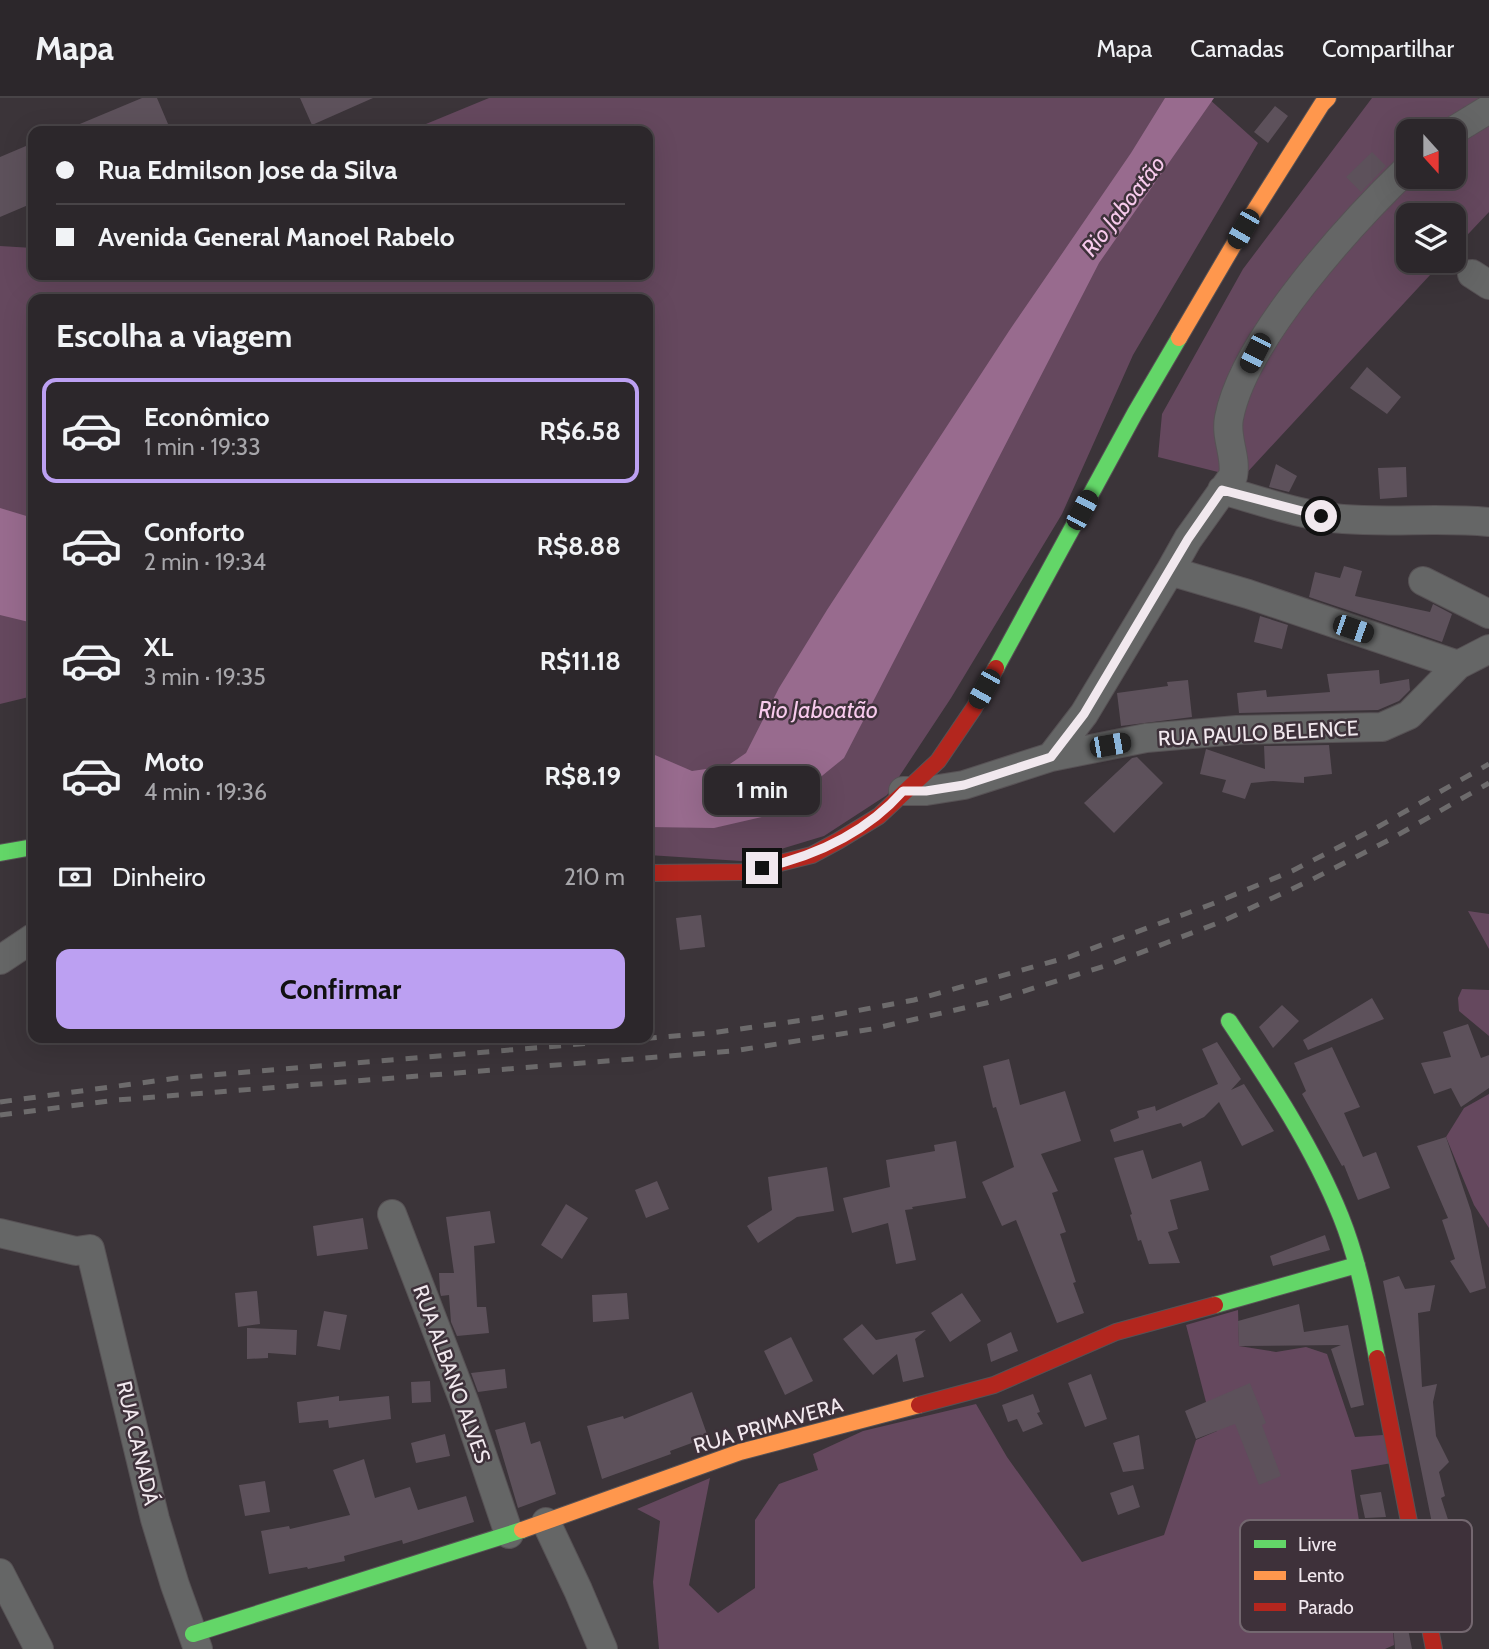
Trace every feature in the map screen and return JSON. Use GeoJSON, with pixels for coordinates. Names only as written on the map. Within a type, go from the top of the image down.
{"type":"FeatureCollection","features":[{"type":"Feature","properties":{"kind":"street"},"geometry":{"type":"LineString","coordinates":[[653,873],[744,872],[812,855],[879,816],[938,761],[974,708],[1135,413],[1243,229],[1328,98]]}},
{"type":"Feature","properties":{"kind":"street"},"geometry":{"type":"LineString","coordinates":[[1466,123],[1489,109]]}},
{"type":"Feature","properties":{"kind":"street"},"geometry":{"type":"LineString","coordinates":[[1051,757],[1084,714],[1170,571],[1233,476],[1235,469],[1228,427],[1229,417],[1238,387],[1255,353],[1321,263],[1361,214],[1396,180]]}},
{"type":"Feature","properties":{"kind":"street"},"geometry":{"type":"LineString","coordinates":[[1222,490],[1342,519],[1455,519],[1489,522]]}},
{"type":"Feature","properties":{"kind":"street"},"geometry":{"type":"LineString","coordinates":[[1170,571],[1248,594],[1458,665],[1489,649]]}},
{"type":"Feature","properties":{"kind":"street"},"geometry":{"type":"LineString","coordinates":[[1423,581],[1489,614]]}},
{"type":"Feature","properties":{"kind":"street","name":"RUA PAULO BELENCE"},"geometry":{"type":"LineString","coordinates":[[903,791],[926,791],[964,785],[1051,757],[1146,738],[1186,733],[1382,727],[1409,715],[1458,665]]}},
{"type":"Feature","properties":{"kind":"street"},"geometry":{"type":"LineString","coordinates":[[0,853],[28,848]]}},
{"type":"Feature","properties":{"kind":"street"},"geometry":{"type":"LineString","coordinates":[[0,960],[28,941]]}},
{"type":"Feature","properties":{"kind":"street"},"geometry":{"type":"LineString","coordinates":[[1229,1021],[1280,1098],[1318,1164],[1343,1219],[1357,1265],[1409,1520]]}},
{"type":"Feature","properties":{"kind":"street","name":"RUA ALBANO ALVES"},"geometry":{"type":"LineString","coordinates":[[392,1214],[465,1404],[509,1534]]}},
{"type":"Feature","properties":{"kind":"street","name":"RUA CANADÁ"},"geometry":{"type":"LineString","coordinates":[[0,1233],[76,1251],[90,1249],[155,1519],[195,1642]]}},
{"type":"Feature","properties":{"kind":"street","name":"RUA PRIMAVERA"},"geometry":{"type":"LineString","coordinates":[[195,1642],[740,1452],[994,1385],[1116,1332],[1357,1265]]}},
{"type":"Feature","properties":{"kind":"street"},"geometry":{"type":"LineString","coordinates":[[546,1521],[603,1649]]}},
{"type":"Feature","properties":{"kind":"street"},"geometry":{"type":"LineString","coordinates":[[0,1573],[39,1649]]}},
{"type":"Feature","properties":{"kind":"shaded area"},"geometry":{"type":"Polygon","coordinates":[[[489,98],[1208,98],[1258,143],[1133,355],[1062,514],[951,698],[887,795],[824,836],[741,861],[653,855],[653,294],[28,294],[28,697],[0,704],[0,246],[28,248],[28,280],[653,280],[653,126],[421,126],[489,98]]]}},
{"type":"Feature","properties":{"kind":"shaded area"},"geometry":{"type":"Polygon","coordinates":[[[1372,98],[1489,98],[1489,212],[1466,236],[1466,203],[1396,203],[1396,273],[1432,273],[1242,478],[1158,457],[1162,414],[1243,269],[1372,98]]]}},
{"type":"Feature","properties":{"kind":"shaded area"},"geometry":{"type":"Polygon","coordinates":[[[1468,911],[1489,914],[1489,949],[1468,911]]]}},
{"type":"Feature","properties":{"kind":"shaded area"},"geometry":{"type":"Polygon","coordinates":[[[1462,989],[1489,990],[1489,1036],[1459,1011],[1458,998],[1462,989]]]}},
{"type":"Feature","properties":{"kind":"shaded area"},"geometry":{"type":"Polygon","coordinates":[[[1489,1094],[1489,1228],[1474,1205],[1446,1137],[1464,1108],[1489,1094]]]}},
{"type":"Feature","properties":{"kind":"shaded area"},"geometry":{"type":"Polygon","coordinates":[[[1238,1310],[1239,1346],[1276,1352],[1306,1347],[1327,1354],[1355,1437],[1383,1435],[1398,1462],[1351,1470],[1359,1520],[1240,1520],[1240,1632],[1393,1632],[1394,1645],[1385,1649],[659,1649],[653,1582],[660,1521],[637,1509],[710,1478],[689,1585],[718,1613],[755,1588],[755,1520],[779,1484],[818,1470],[813,1454],[863,1431],[976,1404],[1007,1457],[1082,1562],[1164,1535],[1196,1440],[1217,1431],[1206,1402],[1186,1325],[1238,1310]]]}},
{"type":"Feature","properties":{"kind":"water","name":"Rio Jaboatão"},"geometry":{"type":"Polygon","coordinates":[[[1165,98],[1214,98],[1099,263],[844,758],[775,814],[714,828],[653,827],[653,754],[692,771],[727,766],[746,753],[779,688],[827,610],[1009,331],[1131,153],[1165,98]]]}},
{"type":"Feature","properties":{"kind":"water"},"geometry":{"type":"Polygon","coordinates":[[[0,508],[28,516],[28,622],[0,615],[0,508]]]}},
{"type":"Feature","properties":{"kind":"building"},"geometry":{"type":"Polygon","coordinates":[[[142,98],[157,98],[169,126],[75,126],[142,98]]]}},
{"type":"Feature","properties":{"kind":"building"},"geometry":{"type":"Polygon","coordinates":[[[300,98],[373,98],[312,125],[300,98]]]}},
{"type":"Feature","properties":{"kind":"building"},"geometry":{"type":"Polygon","coordinates":[[[1275,106],[1288,116],[1268,143],[1254,132],[1275,106]]]}},
{"type":"Feature","properties":{"kind":"building"},"geometry":{"type":"Polygon","coordinates":[[[28,145],[28,205],[0,217],[0,157],[28,145]]]}},
{"type":"Feature","properties":{"kind":"building"},"geometry":{"type":"Polygon","coordinates":[[[1372,152],[1386,166],[1361,192],[1346,177],[1372,152]]]}},
{"type":"Feature","properties":{"kind":"building"},"geometry":{"type":"Polygon","coordinates":[[[1367,367],[1401,397],[1387,414],[1350,388],[1367,367]]]}},
{"type":"Feature","properties":{"kind":"building"},"geometry":{"type":"Polygon","coordinates":[[[1276,464],[1297,476],[1289,492],[1269,487],[1276,464]]]}},
{"type":"Feature","properties":{"kind":"building"},"geometry":{"type":"Polygon","coordinates":[[[1406,467],[1407,497],[1380,499],[1378,468],[1406,467]]]}},
{"type":"Feature","properties":{"kind":"building"},"geometry":{"type":"Polygon","coordinates":[[[1344,566],[1362,571],[1355,596],[1430,612],[1433,604],[1452,614],[1442,642],[1309,597],[1315,572],[1340,578],[1344,566]]]}},
{"type":"Feature","properties":{"kind":"building"},"geometry":{"type":"Polygon","coordinates":[[[1260,616],[1288,625],[1282,649],[1254,642],[1260,616]]]}},
{"type":"Feature","properties":{"kind":"building"},"geometry":{"type":"Polygon","coordinates":[[[1379,670],[1380,684],[1409,679],[1410,690],[1399,701],[1378,710],[1239,713],[1237,693],[1266,690],[1267,697],[1330,692],[1327,674],[1379,670]]]}},
{"type":"Feature","properties":{"kind":"building"},"geometry":{"type":"Polygon","coordinates":[[[1188,680],[1192,717],[1121,726],[1117,693],[1168,686],[1167,682],[1188,680]]]}},
{"type":"Feature","properties":{"kind":"building"},"geometry":{"type":"Polygon","coordinates":[[[1329,745],[1332,774],[1304,777],[1304,783],[1251,783],[1245,799],[1222,792],[1226,780],[1200,774],[1206,749],[1265,769],[1264,746],[1329,745]]]}},
{"type":"Feature","properties":{"kind":"building"},"geometry":{"type":"Polygon","coordinates":[[[1137,757],[1163,783],[1114,833],[1084,803],[1132,758],[1137,757]]]}},
{"type":"Feature","properties":{"kind":"building"},"geometry":{"type":"Polygon","coordinates":[[[701,915],[705,947],[680,950],[676,918],[701,915]]]}},
{"type":"Feature","properties":{"kind":"building"},"geometry":{"type":"Polygon","coordinates":[[[1372,998],[1384,1019],[1308,1050],[1303,1040],[1372,998]]]}},
{"type":"Feature","properties":{"kind":"building"},"geometry":{"type":"Polygon","coordinates":[[[1282,1005],[1299,1021],[1273,1048],[1259,1027],[1282,1005]]]}},
{"type":"Feature","properties":{"kind":"building"},"geometry":{"type":"Polygon","coordinates":[[[1468,1024],[1481,1058],[1489,1055],[1489,1088],[1461,1107],[1451,1088],[1434,1094],[1421,1063],[1451,1057],[1443,1032],[1468,1024]]]}},
{"type":"Feature","properties":{"kind":"building"},"geometry":{"type":"Polygon","coordinates":[[[1217,1042],[1241,1079],[1231,1090],[1244,1084],[1274,1131],[1242,1146],[1219,1102],[1204,1117],[1183,1127],[1181,1123],[1114,1142],[1110,1130],[1139,1118],[1137,1111],[1155,1106],[1156,1111],[1218,1084],[1202,1049],[1217,1042]]]}},
{"type":"Feature","properties":{"kind":"building"},"geometry":{"type":"Polygon","coordinates":[[[1332,1047],[1360,1107],[1344,1113],[1363,1157],[1376,1152],[1390,1188],[1358,1200],[1344,1165],[1342,1166],[1302,1094],[1306,1091],[1294,1063],[1332,1047]]]}},
{"type":"Feature","properties":{"kind":"building"},"geometry":{"type":"Polygon","coordinates":[[[1009,1059],[1020,1105],[1065,1091],[1081,1141],[1041,1154],[1058,1191],[1052,1193],[1066,1232],[1060,1234],[1084,1313],[1057,1323],[1016,1220],[1002,1226],[982,1182],[1014,1167],[996,1107],[993,1108],[983,1066],[1009,1059]]]}},
{"type":"Feature","properties":{"kind":"building"},"geometry":{"type":"Polygon","coordinates":[[[1446,1137],[1471,1211],[1486,1288],[1470,1293],[1450,1261],[1455,1259],[1442,1220],[1448,1218],[1417,1146],[1446,1137]]]}},
{"type":"Feature","properties":{"kind":"building"},"geometry":{"type":"Polygon","coordinates":[[[956,1141],[966,1198],[905,1210],[916,1260],[896,1264],[888,1223],[852,1233],[843,1198],[890,1187],[886,1160],[935,1151],[934,1145],[956,1141]]]}},
{"type":"Feature","properties":{"kind":"building"},"geometry":{"type":"Polygon","coordinates":[[[1143,1150],[1152,1179],[1201,1161],[1209,1190],[1170,1200],[1178,1229],[1168,1232],[1180,1263],[1149,1264],[1141,1240],[1138,1241],[1114,1158],[1143,1150]]]}},
{"type":"Feature","properties":{"kind":"building"},"geometry":{"type":"Polygon","coordinates":[[[827,1167],[834,1211],[797,1217],[758,1243],[747,1226],[772,1210],[768,1177],[827,1167]]]}},
{"type":"Feature","properties":{"kind":"building"},"geometry":{"type":"Polygon","coordinates":[[[657,1181],[669,1209],[646,1218],[635,1190],[657,1181]]]}},
{"type":"Feature","properties":{"kind":"building"},"geometry":{"type":"Polygon","coordinates":[[[566,1204],[588,1218],[562,1259],[541,1245],[566,1204]]]}},
{"type":"Feature","properties":{"kind":"building"},"geometry":{"type":"Polygon","coordinates":[[[490,1211],[495,1243],[474,1246],[477,1307],[486,1307],[489,1333],[457,1336],[451,1322],[449,1295],[441,1296],[440,1292],[439,1273],[454,1273],[446,1217],[490,1211]]]}},
{"type":"Feature","properties":{"kind":"building"},"geometry":{"type":"Polygon","coordinates":[[[363,1218],[368,1249],[317,1256],[313,1226],[363,1218]]]}},
{"type":"Feature","properties":{"kind":"building"},"geometry":{"type":"Polygon","coordinates":[[[1325,1235],[1330,1250],[1273,1266],[1270,1256],[1325,1235]]]}},
{"type":"Feature","properties":{"kind":"building"},"geometry":{"type":"Polygon","coordinates":[[[1399,1276],[1405,1289],[1435,1285],[1430,1311],[1418,1313],[1422,1387],[1437,1384],[1433,1402],[1436,1436],[1449,1462],[1439,1472],[1445,1496],[1441,1498],[1448,1520],[1431,1520],[1383,1281],[1399,1276]]]}},
{"type":"Feature","properties":{"kind":"building"},"geometry":{"type":"Polygon","coordinates":[[[257,1291],[260,1324],[238,1327],[235,1293],[257,1291]]]}},
{"type":"Feature","properties":{"kind":"building"},"geometry":{"type":"Polygon","coordinates":[[[627,1293],[629,1319],[593,1322],[592,1295],[627,1293]]]}},
{"type":"Feature","properties":{"kind":"building"},"geometry":{"type":"Polygon","coordinates":[[[962,1293],[981,1321],[950,1342],[931,1313],[962,1293]]]}},
{"type":"Feature","properties":{"kind":"building"},"geometry":{"type":"Polygon","coordinates":[[[1299,1304],[1304,1332],[1348,1325],[1364,1405],[1351,1408],[1331,1349],[1341,1345],[1239,1346],[1238,1321],[1299,1304]]]}},
{"type":"Feature","properties":{"kind":"building"},"geometry":{"type":"Polygon","coordinates":[[[324,1311],[347,1315],[340,1350],[317,1346],[324,1311]]]}},
{"type":"Feature","properties":{"kind":"building"},"geometry":{"type":"Polygon","coordinates":[[[862,1324],[876,1340],[926,1330],[915,1339],[924,1377],[903,1382],[897,1354],[873,1375],[843,1339],[862,1324]]]}},
{"type":"Feature","properties":{"kind":"building"},"geometry":{"type":"Polygon","coordinates":[[[247,1328],[297,1330],[296,1355],[268,1353],[268,1358],[247,1359],[247,1328]]]}},
{"type":"Feature","properties":{"kind":"building"},"geometry":{"type":"Polygon","coordinates":[[[1011,1332],[1018,1351],[991,1362],[987,1344],[1011,1332]]]}},
{"type":"Feature","properties":{"kind":"building"},"geometry":{"type":"Polygon","coordinates":[[[791,1337],[813,1381],[785,1395],[764,1351],[791,1337]]]}},
{"type":"Feature","properties":{"kind":"building"},"geometry":{"type":"Polygon","coordinates":[[[505,1369],[507,1388],[478,1392],[471,1373],[505,1369]]]}},
{"type":"Feature","properties":{"kind":"building"},"geometry":{"type":"Polygon","coordinates":[[[1091,1374],[1107,1419],[1085,1427],[1068,1383],[1091,1374]]]}},
{"type":"Feature","properties":{"kind":"building"},"geometry":{"type":"Polygon","coordinates":[[[430,1381],[431,1402],[412,1403],[411,1382],[430,1381]]]}},
{"type":"Feature","properties":{"kind":"building"},"geometry":{"type":"Polygon","coordinates":[[[1250,1383],[1266,1423],[1262,1425],[1281,1476],[1259,1485],[1235,1424],[1196,1439],[1185,1411],[1250,1383]]]}},
{"type":"Feature","properties":{"kind":"building"},"geometry":{"type":"Polygon","coordinates":[[[692,1392],[708,1437],[670,1451],[671,1454],[602,1479],[587,1426],[623,1416],[624,1419],[692,1392]]]}},
{"type":"Feature","properties":{"kind":"building"},"geometry":{"type":"Polygon","coordinates":[[[1033,1394],[1040,1412],[1037,1413],[1043,1424],[1023,1432],[1017,1419],[1008,1422],[1002,1405],[1033,1394]]]}},
{"type":"Feature","properties":{"kind":"building"},"geometry":{"type":"Polygon","coordinates":[[[339,1396],[339,1401],[389,1396],[391,1419],[329,1428],[328,1420],[299,1423],[297,1402],[339,1396]]]}},
{"type":"Feature","properties":{"kind":"building"},"geometry":{"type":"Polygon","coordinates":[[[525,1422],[531,1444],[540,1441],[556,1494],[518,1508],[495,1430],[525,1422]]]}},
{"type":"Feature","properties":{"kind":"building"},"geometry":{"type":"Polygon","coordinates":[[[445,1434],[450,1456],[416,1463],[411,1443],[445,1434]]]}},
{"type":"Feature","properties":{"kind":"building"},"geometry":{"type":"Polygon","coordinates":[[[1139,1435],[1144,1469],[1123,1472],[1113,1443],[1139,1435]]]}},
{"type":"Feature","properties":{"kind":"building"},"geometry":{"type":"Polygon","coordinates":[[[364,1459],[375,1498],[410,1487],[418,1510],[466,1496],[474,1522],[403,1544],[402,1540],[344,1556],[345,1561],[269,1574],[261,1531],[289,1526],[290,1529],[350,1515],[333,1470],[364,1459]]]}},
{"type":"Feature","properties":{"kind":"building"},"geometry":{"type":"Polygon","coordinates":[[[265,1481],[270,1512],[245,1516],[239,1485],[265,1481]]]}},
{"type":"Feature","properties":{"kind":"building"},"geometry":{"type":"Polygon","coordinates":[[[1133,1485],[1140,1507],[1118,1515],[1110,1493],[1133,1485]]]}},
{"type":"Feature","properties":{"kind":"building"},"geometry":{"type":"Polygon","coordinates":[[[1381,1492],[1386,1517],[1365,1518],[1360,1495],[1381,1492]]]}},
{"type":"Feature","properties":{"kind":"building"},"geometry":{"type":"Polygon","coordinates":[[[1394,1632],[1409,1632],[1412,1649],[1395,1649],[1394,1632]]]}},
{"type":"Feature","properties":{"kind":"railway"},"geometry":{"type":"LineString","coordinates":[[653,1038],[818,1018],[914,1000],[1069,957],[1292,871],[1376,828],[1489,764]]}},
{"type":"Feature","properties":{"kind":"railway"},"geometry":{"type":"LineString","coordinates":[[0,1115],[117,1100],[733,1051],[872,1029],[986,1003],[1111,964],[1223,921],[1389,840],[1489,783]]}},
{"type":"Feature","properties":{"kind":"railway"},"geometry":{"type":"LineString","coordinates":[[0,1102],[177,1078],[592,1043]]}},
{"type":"Feature","properties":{"kind":"traffic: fast"},"geometry":{"type":"LineString","coordinates":[[996,668],[1135,413],[1179,338]]}},
{"type":"Feature","properties":{"kind":"traffic: fast"},"geometry":{"type":"LineString","coordinates":[[0,853],[28,848]]}},
{"type":"Feature","properties":{"kind":"traffic: fast"},"geometry":{"type":"LineString","coordinates":[[1229,1021],[1290,1116],[1330,1191],[1358,1269],[1377,1358]]}},
{"type":"Feature","properties":{"kind":"traffic: fast"},"geometry":{"type":"LineString","coordinates":[[1215,1305],[1357,1265]]}},
{"type":"Feature","properties":{"kind":"traffic: fast"},"geometry":{"type":"LineString","coordinates":[[193,1634],[522,1530]]}},
{"type":"Feature","properties":{"kind":"traffic: slow"},"geometry":{"type":"LineString","coordinates":[[1179,338],[1243,229],[1328,98]]}},
{"type":"Feature","properties":{"kind":"traffic: slow"},"geometry":{"type":"LineString","coordinates":[[522,1530],[740,1452],[919,1405]]}},
{"type":"Feature","properties":{"kind":"traffic: jam"},"geometry":{"type":"LineString","coordinates":[[653,873],[744,872],[812,855],[838,841],[879,816],[938,761],[974,708],[996,668]]}},
{"type":"Feature","properties":{"kind":"traffic: jam"},"geometry":{"type":"LineString","coordinates":[[919,1405],[994,1385],[1116,1332],[1215,1305]]}},
{"type":"Feature","properties":{"kind":"traffic: jam"},"geometry":{"type":"LineString","coordinates":[[1377,1358],[1409,1520]]}},
{"type":"Feature","properties":{"kind":"traffic: jam"},"geometry":{"type":"LineString","coordinates":[[1431,1632],[1434,1649]]}},
{"type":"Feature","properties":{"kind":"route"},"geometry":{"type":"LineString","coordinates":[[762,868],[812,855],[838,841],[879,816],[903,791],[943,790],[988,779],[1051,757],[1084,714],[1188,539],[1222,490],[1321,516]]}}]}
